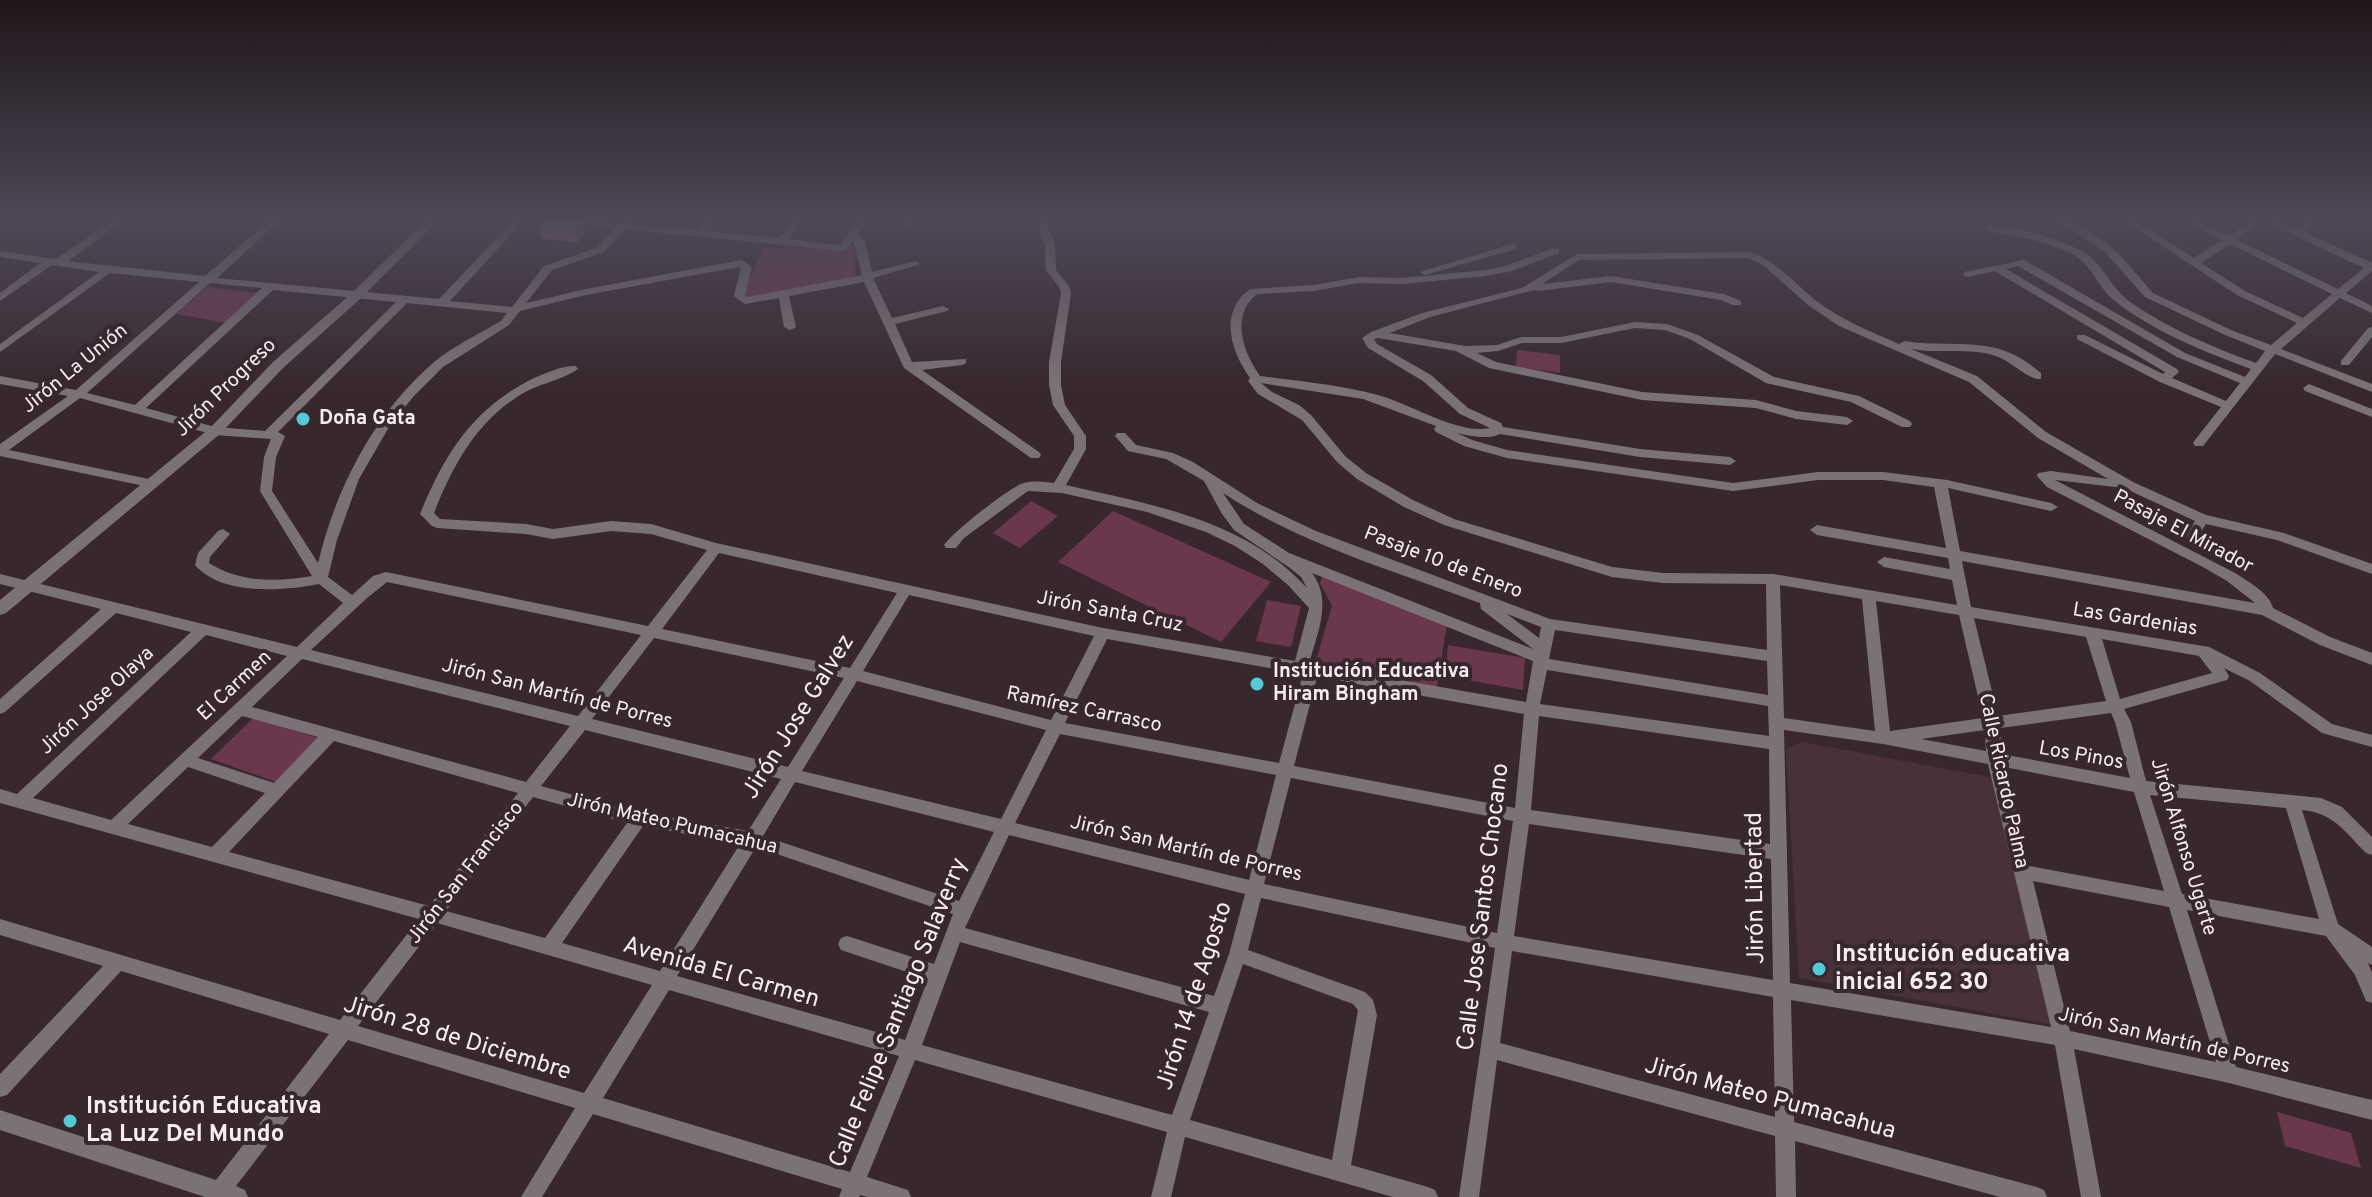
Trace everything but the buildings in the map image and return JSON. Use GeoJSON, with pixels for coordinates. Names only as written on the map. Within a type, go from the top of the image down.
{"type":"FeatureCollection","features":[{"type":"Feature","properties":{"kind":"street"},"geometry":{"type":"LineString","coordinates":[[0,298],[36,274]]}},
{"type":"Feature","properties":{"kind":"street"},"geometry":{"type":"LineString","coordinates":[[0,349],[103,274]]}},
{"type":"Feature","properties":{"kind":"street"},"geometry":{"type":"LineString","coordinates":[[150,274],[512,310],[683,274]]}},
{"type":"Feature","properties":{"kind":"street","name":"Jirón La Unión"},"geometry":{"type":"LineString","coordinates":[[0,451],[78,394],[212,274]]}},
{"type":"Feature","properties":{"kind":"street","name":"Jirón Progreso"},"geometry":{"type":"LineString","coordinates":[[0,609],[215,431],[278,365],[378,274]]}},
{"type":"Feature","properties":{"kind":"street"},"geometry":{"type":"LineString","coordinates":[[441,304],[469,274]]}},
{"type":"Feature","properties":{"kind":"street"},"geometry":{"type":"LineString","coordinates":[[321,579],[340,509],[384,425],[439,364],[505,323],[512,310],[543,274]]}},
{"type":"Feature","properties":{"kind":"street"},"geometry":{"type":"LineString","coordinates":[[745,274],[739,296],[752,301],[880,274]]}},
{"type":"Feature","properties":{"kind":"street"},"geometry":{"type":"LineString","coordinates":[[867,274],[908,365],[1035,455]]}},
{"type":"Feature","properties":{"kind":"street"},"geometry":{"type":"LineString","coordinates":[[1054,274],[1066,293],[1055,362],[1059,405],[1080,436],[1080,449],[1057,489]]}},
{"type":"Feature","properties":{"kind":"street"},"geometry":{"type":"LineString","coordinates":[[1402,281],[1425,274]]}},
{"type":"Feature","properties":{"kind":"street"},"geometry":{"type":"LineString","coordinates":[[1477,274],[1402,281],[1359,280],[1314,288],[1262,290],[1247,295],[1237,318],[1234,337],[1240,356],[1257,380],[1374,398],[1426,420],[1468,443],[1507,454],[1733,487],[1818,476],[1883,476],[1940,483],[2051,507]]}},
{"type":"Feature","properties":{"kind":"street"},"geometry":{"type":"LineString","coordinates":[[1526,290],[1551,274]]}},
{"type":"Feature","properties":{"kind":"street"},"geometry":{"type":"LineString","coordinates":[[1780,274],[1829,315],[1900,350],[1973,379],[2042,435],[2128,485],[2203,519],[2279,536],[2372,569]]}},
{"type":"Feature","properties":{"kind":"street"},"geometry":{"type":"LineString","coordinates":[[2006,274],[2168,375]]}},
{"type":"Feature","properties":{"kind":"street"},"geometry":{"type":"LineString","coordinates":[[2041,274],[2181,355],[2248,382]]}},
{"type":"Feature","properties":{"kind":"street"},"geometry":{"type":"LineString","coordinates":[[2100,274],[2119,299],[2188,337],[2260,368]]}},
{"type":"Feature","properties":{"kind":"street"},"geometry":{"type":"LineString","coordinates":[[2130,274],[2139,288],[2149,295],[2272,350],[2372,388]]}},
{"type":"Feature","properties":{"kind":"street"},"geometry":{"type":"LineString","coordinates":[[2210,274],[2241,293],[2305,323]]}},
{"type":"Feature","properties":{"kind":"street"},"geometry":{"type":"LineString","coordinates":[[2298,274],[2372,310]]}},
{"type":"Feature","properties":{"kind":"street"},"geometry":{"type":"LineString","coordinates":[[2199,443],[2272,350],[2362,274]]}},
{"type":"Feature","properties":{"kind":"street"},"geometry":{"type":"LineString","coordinates":[[1498,430],[1491,422],[1464,411],[1405,363],[1372,346],[1368,338],[1426,315],[1526,290],[1611,279],[1724,297],[1737,303]]}},
{"type":"Feature","properties":{"kind":"street"},"geometry":{"type":"LineString","coordinates":[[137,410],[271,286]]}},
{"type":"Feature","properties":{"kind":"street"},"geometry":{"type":"LineString","coordinates":[[784,296],[790,327]]}},
{"type":"Feature","properties":{"kind":"street"},"geometry":{"type":"LineString","coordinates":[[353,603],[321,579],[266,491],[270,457],[274,436],[404,300]]}},
{"type":"Feature","properties":{"kind":"street"},"geometry":{"type":"LineString","coordinates":[[889,322],[943,309]]}},
{"type":"Feature","properties":{"kind":"street"},"geometry":{"type":"LineString","coordinates":[[1375,334],[1464,350],[1498,348],[1521,340],[1561,340],[1635,325],[1667,327],[1694,337],[1770,380],[1855,399],[1906,424]]}},
{"type":"Feature","properties":{"kind":"street"},"geometry":{"type":"LineString","coordinates":[[2345,363],[2372,330]]}},
{"type":"Feature","properties":{"kind":"street"},"geometry":{"type":"LineString","coordinates":[[1873,336],[1932,350],[1990,349],[2021,362],[2037,376]]}},
{"type":"Feature","properties":{"kind":"street"},"geometry":{"type":"LineString","coordinates":[[2081,337],[2168,375],[2226,405]]}},
{"type":"Feature","properties":{"kind":"street"},"geometry":{"type":"LineString","coordinates":[[1464,350],[1493,365],[1642,396],[1756,404],[1796,415],[1847,421]]}},
{"type":"Feature","properties":{"kind":"street"},"geometry":{"type":"LineString","coordinates":[[908,365],[962,361]]}},
{"type":"Feature","properties":{"kind":"street","name":"Jirón Santa Cruz"},"geometry":{"type":"LineString","coordinates":[[572,369],[508,395],[485,414],[462,442],[427,514],[437,523],[526,529],[553,534],[611,526],[651,529],[716,548],[1103,633],[1532,709],[1778,744]]}},
{"type":"Feature","properties":{"kind":"street"},"geometry":{"type":"LineString","coordinates":[[0,380],[78,394],[215,431],[274,436]]}},
{"type":"Feature","properties":{"kind":"street","name":"Las Gardenias"},"geometry":{"type":"LineString","coordinates":[[1257,380],[1254,384],[1257,388],[1292,406],[1312,422],[1352,469],[1432,517],[1612,572],[1663,578],[1773,579],[1965,610],[2093,635],[2204,651],[2255,677],[2327,729],[2372,741]]}},
{"type":"Feature","properties":{"kind":"street"},"geometry":{"type":"LineString","coordinates":[[2309,388],[2372,413]]}},
{"type":"Feature","properties":{"kind":"street"},"geometry":{"type":"LineString","coordinates":[[1426,420],[1483,434],[1498,430],[1640,453],[1730,461]]}},
{"type":"Feature","properties":{"kind":"street","name":"Pasaje 10 de Enero"},"geometry":{"type":"LineString","coordinates":[[1121,436],[1132,448],[1169,456],[1209,477],[1252,506],[1311,534],[1549,624],[1775,657]]}},
{"type":"Feature","properties":{"kind":"street"},"geometry":{"type":"LineString","coordinates":[[0,451],[149,483]]}},
{"type":"Feature","properties":{"kind":"street","name":"Pasaje El Mirador"},"geometry":{"type":"LineString","coordinates":[[1817,530],[2265,610],[2266,605],[2261,599],[2227,576],[2115,519],[2043,476],[2128,485]]}},
{"type":"Feature","properties":{"kind":"street"},"geometry":{"type":"LineString","coordinates":[[1209,477],[1239,528],[1288,558],[1541,657],[1777,702]]}},
{"type":"Feature","properties":{"kind":"street","name":"Calle Ricardo Palma"},"geometry":{"type":"LineString","coordinates":[[1940,483],[1965,610],[1992,722],[1995,762],[2063,1038],[2091,1197]]}},
{"type":"Feature","properties":{"kind":"street"},"geometry":{"type":"LineString","coordinates":[[951,545],[959,535],[1024,488],[1031,485],[1057,489],[1161,509],[1219,533],[1278,567],[1315,606]]}},
{"type":"Feature","properties":{"kind":"street"},"geometry":{"type":"LineString","coordinates":[[2191,536],[2203,519]]}},
{"type":"Feature","properties":{"kind":"street"},"geometry":{"type":"LineString","coordinates":[[223,534],[203,556],[202,565],[212,573],[262,584],[298,584],[321,579]]}},
{"type":"Feature","properties":{"kind":"street","name":"Jirón San Francisco"},"geometry":{"type":"LineString","coordinates":[[225,1195],[344,1030],[716,548]]}},
{"type":"Feature","properties":{"kind":"street"},"geometry":{"type":"LineString","coordinates":[[1288,558],[1313,584],[1315,606]]}},
{"type":"Feature","properties":{"kind":"street"},"geometry":{"type":"LineString","coordinates":[[1884,562],[1959,576]]}},
{"type":"Feature","properties":{"kind":"street","name":"Ramírez Carrasco"},"geometry":{"type":"LineString","coordinates":[[386,577],[853,674],[1056,727],[1522,816],[1780,853]]}},
{"type":"Feature","properties":{"kind":"street","name":"El Carmen"},"geometry":{"type":"LineString","coordinates":[[113,828],[378,580],[386,577]]}},
{"type":"Feature","properties":{"kind":"street","name":"Jirón San Martín de Porres"},"geometry":{"type":"LineString","coordinates":[[0,579],[1254,889],[1504,942],[2063,1038],[2229,1074],[2372,1110]]}},
{"type":"Feature","properties":{"kind":"street","name":"Jirón Libertad"},"geometry":{"type":"LineString","coordinates":[[1773,579],[1786,1197]]}},
{"type":"Feature","properties":{"kind":"street","name":"Jirón Jose Galvez"},"geometry":{"type":"LineString","coordinates":[[531,1197],[906,589]]}},
{"type":"Feature","properties":{"kind":"street"},"geometry":{"type":"LineString","coordinates":[[1868,594],[1883,738]]}},
{"type":"Feature","properties":{"kind":"street"},"geometry":{"type":"LineString","coordinates":[[1473,596],[1541,657]]}},
{"type":"Feature","properties":{"kind":"street","name":"Jirón 14 de Agosto"},"geometry":{"type":"LineString","coordinates":[[1161,1197],[1178,1126],[1238,954],[1286,772],[1315,606]]}},
{"type":"Feature","properties":{"kind":"street"},"geometry":{"type":"LineString","coordinates":[[0,708],[112,608]]}},
{"type":"Feature","properties":{"kind":"street"},"geometry":{"type":"LineString","coordinates":[[2265,610],[2325,641],[2372,659]]}},
{"type":"Feature","properties":{"kind":"street","name":"Calle Jose Santos Chocano"},"geometry":{"type":"LineString","coordinates":[[1469,1197],[1522,816],[1532,709],[1549,624]]}},
{"type":"Feature","properties":{"kind":"street","name":"Jirón Jose Olaya"},"geometry":{"type":"LineString","coordinates":[[19,802],[202,630]]}},
{"type":"Feature","properties":{"kind":"street","name":"Calle Felipe Santiago Salaverry"},"geometry":{"type":"LineString","coordinates":[[852,1190],[910,1051],[963,910],[1103,633]]}},
{"type":"Feature","properties":{"kind":"street","name":"Jirón Alfonso Ugarte"},"geometry":{"type":"LineString","coordinates":[[2093,635],[2123,722],[2140,787],[2229,1074]]}},
{"type":"Feature","properties":{"kind":"street"},"geometry":{"type":"LineString","coordinates":[[1777,723],[1883,738],[2115,706],[2222,676],[2204,651]]}},
{"type":"Feature","properties":{"kind":"street","name":"Jirón Mateo Pumacahua"},"geometry":{"type":"LineString","coordinates":[[239,709],[639,819],[752,839],[963,910]]}},
{"type":"Feature","properties":{"kind":"street"},"geometry":{"type":"LineString","coordinates":[[214,856],[330,735]]}},
{"type":"Feature","properties":{"kind":"street","name":"Los Pinos"},"geometry":{"type":"LineString","coordinates":[[1883,738],[1995,762],[2140,787],[2321,805],[2336,812],[2372,848]]}},
{"type":"Feature","properties":{"kind":"street"},"geometry":{"type":"LineString","coordinates":[[185,760],[277,790]]}},
{"type":"Feature","properties":{"kind":"street","name":"Avenida El Carmen"},"geometry":{"type":"LineString","coordinates":[[0,796],[434,915],[1428,1197]]}},
{"type":"Feature","properties":{"kind":"street"},"geometry":{"type":"LineString","coordinates":[[2292,802],[2331,929],[2362,970],[2372,995]]}},
{"type":"Feature","properties":{"kind":"street"},"geometry":{"type":"LineString","coordinates":[[548,948],[639,819]]}},
{"type":"Feature","properties":{"kind":"street"},"geometry":{"type":"LineString","coordinates":[[2022,872],[2331,929],[2372,957]]}},
{"type":"Feature","properties":{"kind":"street","name":"Jirón 28 de Diciembre"},"geometry":{"type":"LineString","coordinates":[[0,927],[589,1103],[852,1190],[901,1197]]}},
{"type":"Feature","properties":{"kind":"street"},"geometry":{"type":"LineString","coordinates":[[954,933],[1219,1006]]}},
{"type":"Feature","properties":{"kind":"street"},"geometry":{"type":"LineString","coordinates":[[847,944],[939,974]]}},
{"type":"Feature","properties":{"kind":"street"},"geometry":{"type":"LineString","coordinates":[[1238,954],[1359,998],[1367,1006],[1368,1015],[1340,1172]]}},
{"type":"Feature","properties":{"kind":"street"},"geometry":{"type":"LineString","coordinates":[[0,1088],[117,963]]}},
{"type":"Feature","properties":{"kind":"street","name":"Jirón Mateo Pumacahua"},"geometry":{"type":"LineString","coordinates":[[1490,1049],[2037,1197]]}},
{"type":"Feature","properties":{"kind":"street"},"geometry":{"type":"LineString","coordinates":[[0,1120],[225,1195]]}},
{"type":"Feature","properties":{"kind":"shaded area"},"geometry":{"type":"Polygon","coordinates":[[[752,274],[856,274],[744,299],[742,297],[752,274]]]}},
{"type":"Feature","properties":{"kind":"shaded area"},"geometry":{"type":"Polygon","coordinates":[[[207,287],[259,293],[227,323],[176,314],[207,287]]]}},
{"type":"Feature","properties":{"kind":"shaded area"},"geometry":{"type":"Polygon","coordinates":[[[1517,350],[1560,355],[1560,373],[1516,367],[1517,350]]]}},
{"type":"Feature","properties":{"kind":"shaded area"},"geometry":{"type":"Polygon","coordinates":[[[1031,501],[1058,516],[1020,548],[993,533],[1031,501]]]}},
{"type":"Feature","properties":{"kind":"shaded area"},"geometry":{"type":"Polygon","coordinates":[[[1113,511],[1271,582],[1221,642],[1058,562],[1113,511]]]}},
{"type":"Feature","properties":{"kind":"shaded area"},"geometry":{"type":"Polygon","coordinates":[[[1322,577],[1447,624],[1437,687],[1315,664],[1332,606],[1320,583],[1322,577]]]}},
{"type":"Feature","properties":{"kind":"shaded area"},"geometry":{"type":"Polygon","coordinates":[[[1267,600],[1301,606],[1291,647],[1256,641],[1267,600]]]}},
{"type":"Feature","properties":{"kind":"shaded area"},"geometry":{"type":"Polygon","coordinates":[[[1448,645],[1525,658],[1523,690],[1445,676],[1448,645]]]}},
{"type":"Feature","properties":{"kind":"shaded area"},"geometry":{"type":"Polygon","coordinates":[[[253,718],[318,738],[276,782],[211,759],[253,718]]]}},
{"type":"Feature","properties":{"kind":"shaded area"},"geometry":{"type":"Polygon","coordinates":[[[1802,742],[1994,778],[2054,1025],[1799,978],[1786,749],[1802,742]]]}},
{"type":"Feature","properties":{"kind":"shaded area"},"geometry":{"type":"Polygon","coordinates":[[[2277,1112],[2351,1133],[2361,1168],[2285,1146],[2277,1112]]]}},
{"type":"Feature","properties":{"kind":"place","name":"Doña Gata"},"geometry":{"type":"Point","coordinates":[303,419]}},
{"type":"Feature","properties":{"kind":"place","name":"Institución Educativa Hiram Bingham"},"geometry":{"type":"Point","coordinates":[1257,684]}},
{"type":"Feature","properties":{"kind":"place","name":"Institución educativa inicial 652 30"},"geometry":{"type":"Point","coordinates":[1819,969]}},
{"type":"Feature","properties":{"kind":"place","name":"Institución Educativa La Luz Del Mundo"},"geometry":{"type":"Point","coordinates":[70,1121]}}]}
